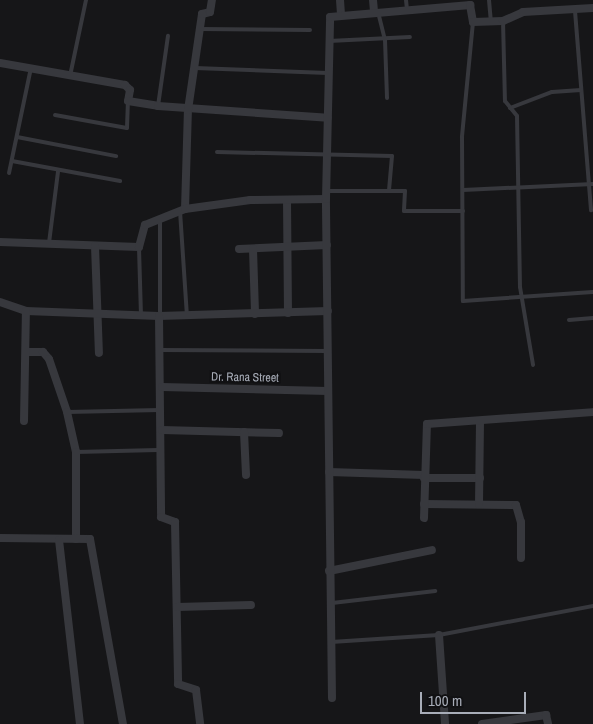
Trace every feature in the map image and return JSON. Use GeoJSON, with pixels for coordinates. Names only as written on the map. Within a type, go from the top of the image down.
{"type":"FeatureCollection","features":[{"type":"Feature","properties":{"kind":"street"},"geometry":{"type":"LineString","coordinates":[[183,210],[188,110],[202,14],[210,12],[212,0]]}},
{"type":"Feature","properties":{"kind":"street"},"geometry":{"type":"LineString","coordinates":[[340,0],[341,14]]}},
{"type":"Feature","properties":{"kind":"street"},"geometry":{"type":"LineString","coordinates":[[372,0],[376,12]]}},
{"type":"Feature","properties":{"kind":"street"},"geometry":{"type":"LineString","coordinates":[[332,698],[329,571],[327,245],[330,17],[341,14],[470,5],[473,22],[503,21],[523,12],[575,11],[593,8]]}},
{"type":"Feature","properties":{"kind":"street"},"geometry":{"type":"LineString","coordinates":[[0,62],[125,85],[130,90],[128,101],[188,110],[328,118]]}},
{"type":"Feature","properties":{"kind":"street"},"geometry":{"type":"LineString","coordinates":[[0,242],[139,247],[144,225],[160,221],[183,210],[250,200],[287,200],[327,195]]}},
{"type":"Feature","properties":{"kind":"street"},"geometry":{"type":"LineString","coordinates":[[287,200],[288,313]]}},
{"type":"Feature","properties":{"kind":"street"},"geometry":{"type":"LineString","coordinates":[[239,248],[327,245]]}},
{"type":"Feature","properties":{"kind":"street"},"geometry":{"type":"LineString","coordinates":[[95,246],[96,314],[99,354]]}},
{"type":"Feature","properties":{"kind":"street"},"geometry":{"type":"LineString","coordinates":[[254,248],[255,314]]}},
{"type":"Feature","properties":{"kind":"street"},"geometry":{"type":"LineString","coordinates":[[0,302],[26,311],[141,316],[328,311]]}},
{"type":"Feature","properties":{"kind":"street"},"geometry":{"type":"LineString","coordinates":[[24,421],[28,352],[26,311]]}},
{"type":"Feature","properties":{"kind":"street"},"geometry":{"type":"LineString","coordinates":[[160,316],[159,350],[162,387],[162,430],[158,450],[162,517],[174,522],[178,684],[196,690],[200,724]]}},
{"type":"Feature","properties":{"kind":"street"},"geometry":{"type":"LineString","coordinates":[[28,352],[43,352],[48,359],[67,412],[76,452],[76,539]]}},
{"type":"Feature","properties":{"kind":"street","name":"Dr. Rana Street"},"geometry":{"type":"LineString","coordinates":[[162,387],[328,390]]}},
{"type":"Feature","properties":{"kind":"street"},"geometry":{"type":"LineString","coordinates":[[424,518],[427,424],[480,422],[593,412]]}},
{"type":"Feature","properties":{"kind":"street"},"geometry":{"type":"LineString","coordinates":[[479,504],[480,422]]}},
{"type":"Feature","properties":{"kind":"street"},"geometry":{"type":"LineString","coordinates":[[162,430],[278,433]]}},
{"type":"Feature","properties":{"kind":"street"},"geometry":{"type":"LineString","coordinates":[[244,432],[246,475]]}},
{"type":"Feature","properties":{"kind":"street"},"geometry":{"type":"LineString","coordinates":[[329,472],[480,478]]}},
{"type":"Feature","properties":{"kind":"street"},"geometry":{"type":"LineString","coordinates":[[424,504],[479,504],[518,507],[521,558]]}},
{"type":"Feature","properties":{"kind":"street"},"geometry":{"type":"LineString","coordinates":[[0,538],[76,539],[90,541],[123,724]]}},
{"type":"Feature","properties":{"kind":"street"},"geometry":{"type":"LineString","coordinates":[[59,540],[80,724]]}},
{"type":"Feature","properties":{"kind":"street"},"geometry":{"type":"LineString","coordinates":[[329,571],[432,550]]}},
{"type":"Feature","properties":{"kind":"street"},"geometry":{"type":"LineString","coordinates":[[177,608],[251,605]]}},
{"type":"Feature","properties":{"kind":"street"},"geometry":{"type":"LineString","coordinates":[[439,635],[445,724]]}},
{"type":"Feature","properties":{"kind":"street"},"geometry":{"type":"LineString","coordinates":[[482,724],[546,715],[548,724]]}},
{"type":"Feature","properties":{"kind":"lane"},"geometry":{"type":"LineString","coordinates":[[70,76],[86,0]]}},
{"type":"Feature","properties":{"kind":"lane"},"geometry":{"type":"LineString","coordinates":[[406,0],[407,10]]}},
{"type":"Feature","properties":{"kind":"lane"},"geometry":{"type":"LineString","coordinates":[[489,0],[490,21]]}},
{"type":"Feature","properties":{"kind":"lane"},"geometry":{"type":"LineString","coordinates":[[575,11],[591,184],[591,210]]}},
{"type":"Feature","properties":{"kind":"lane"},"geometry":{"type":"LineString","coordinates":[[376,12],[385,40],[387,98]]}},
{"type":"Feature","properties":{"kind":"lane"},"geometry":{"type":"LineString","coordinates":[[503,21],[505,101],[517,116],[522,296],[533,365]]}},
{"type":"Feature","properties":{"kind":"lane"},"geometry":{"type":"LineString","coordinates":[[473,22],[462,137],[463,301],[593,292]]}},
{"type":"Feature","properties":{"kind":"lane"},"geometry":{"type":"LineString","coordinates":[[200,29],[310,30]]}},
{"type":"Feature","properties":{"kind":"lane"},"geometry":{"type":"LineString","coordinates":[[158,106],[168,36]]}},
{"type":"Feature","properties":{"kind":"lane"},"geometry":{"type":"LineString","coordinates":[[329,41],[385,40],[410,37]]}},
{"type":"Feature","properties":{"kind":"lane"},"geometry":{"type":"LineString","coordinates":[[9,173],[31,68]]}},
{"type":"Feature","properties":{"kind":"lane"},"geometry":{"type":"LineString","coordinates":[[195,68],[328,73]]}},
{"type":"Feature","properties":{"kind":"lane"},"geometry":{"type":"LineString","coordinates":[[510,108],[552,92],[582,90]]}},
{"type":"Feature","properties":{"kind":"lane"},"geometry":{"type":"LineString","coordinates":[[55,115],[127,128],[128,101]]}},
{"type":"Feature","properties":{"kind":"lane"},"geometry":{"type":"LineString","coordinates":[[17,138],[116,156]]}},
{"type":"Feature","properties":{"kind":"lane"},"geometry":{"type":"LineString","coordinates":[[217,152],[392,156],[389,191]]}},
{"type":"Feature","properties":{"kind":"lane"},"geometry":{"type":"LineString","coordinates":[[12,161],[58,172],[120,181]]}},
{"type":"Feature","properties":{"kind":"lane"},"geometry":{"type":"LineString","coordinates":[[49,245],[58,172]]}},
{"type":"Feature","properties":{"kind":"lane"},"geometry":{"type":"LineString","coordinates":[[463,190],[518,190],[591,184]]}},
{"type":"Feature","properties":{"kind":"lane"},"geometry":{"type":"LineString","coordinates":[[327,195],[405,191],[404,211],[463,211]]}},
{"type":"Feature","properties":{"kind":"lane"},"geometry":{"type":"LineString","coordinates":[[183,210],[187,316]]}},
{"type":"Feature","properties":{"kind":"lane"},"geometry":{"type":"LineString","coordinates":[[160,221],[160,316]]}},
{"type":"Feature","properties":{"kind":"lane"},"geometry":{"type":"LineString","coordinates":[[139,247],[141,316]]}},
{"type":"Feature","properties":{"kind":"lane"},"geometry":{"type":"LineString","coordinates":[[569,320],[593,318]]}},
{"type":"Feature","properties":{"kind":"lane"},"geometry":{"type":"LineString","coordinates":[[159,350],[328,351]]}},
{"type":"Feature","properties":{"kind":"lane"},"geometry":{"type":"LineString","coordinates":[[67,412],[162,410]]}},
{"type":"Feature","properties":{"kind":"lane"},"geometry":{"type":"LineString","coordinates":[[76,452],[158,450]]}},
{"type":"Feature","properties":{"kind":"lane"},"geometry":{"type":"LineString","coordinates":[[330,603],[435,591]]}},
{"type":"Feature","properties":{"kind":"lane"},"geometry":{"type":"LineString","coordinates":[[331,642],[439,635],[593,606]]}}]}
